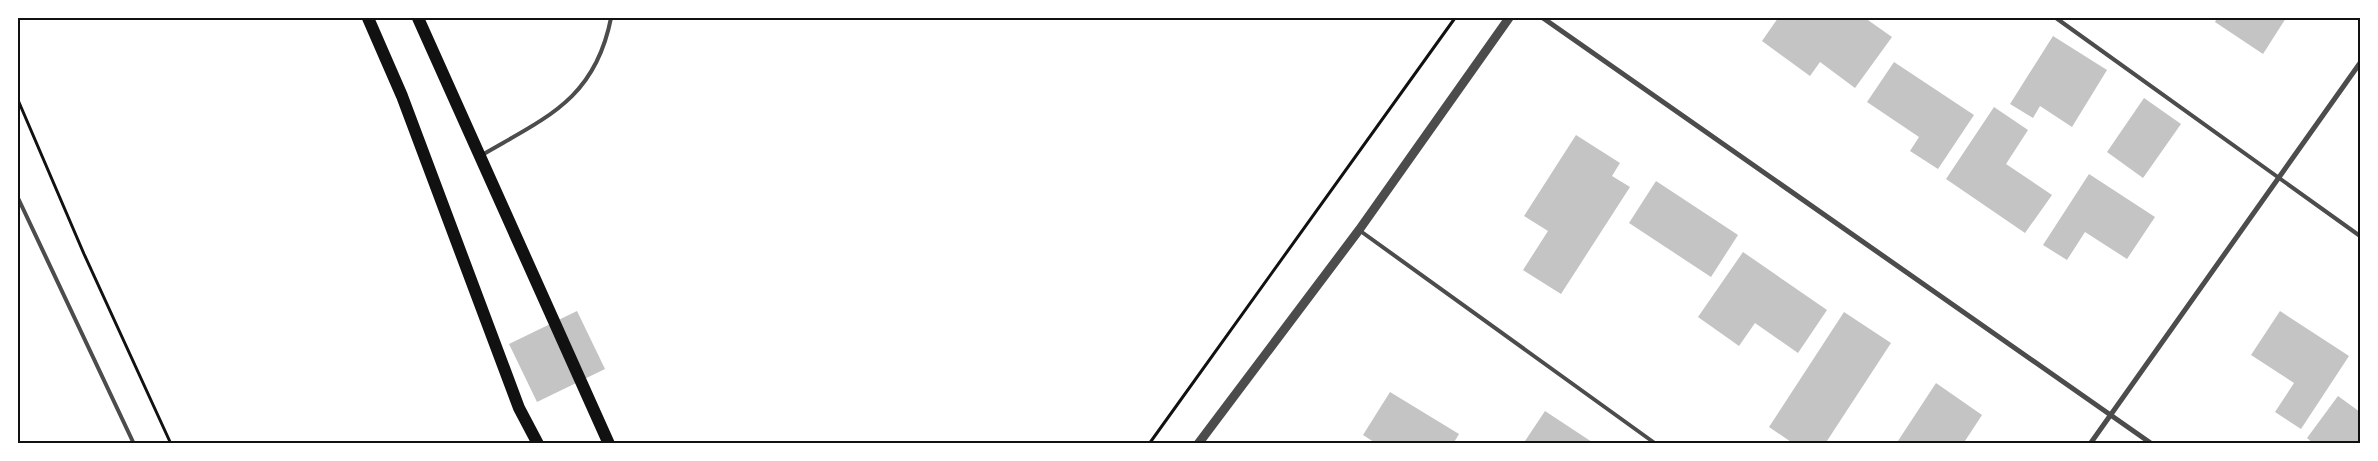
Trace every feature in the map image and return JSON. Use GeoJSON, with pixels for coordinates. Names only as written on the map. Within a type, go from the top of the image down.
{"type":"FeatureCollection","features":[{"type":"Feature","properties":{"kind":"main road"},"geometry":{"type":"LineString","coordinates":[[368,18],[402,96],[519,408],[538,444]]}},
{"type":"Feature","properties":{"kind":"main road"},"geometry":{"type":"LineString","coordinates":[[418,18],[609,444]]}},
{"type":"Feature","properties":{"kind":"street"},"geometry":{"type":"LineString","coordinates":[[1198,444],[1359,230],[1509,18]]}},
{"type":"Feature","properties":{"kind":"street"},"geometry":{"type":"LineString","coordinates":[[1543,18],[1593,50],[2152,444]]}},
{"type":"Feature","properties":{"kind":"street"},"geometry":{"type":"LineString","coordinates":[[2090,444],[2360,64]]}},
{"type":"Feature","properties":{"kind":"lane"},"geometry":{"type":"LineString","coordinates":[[480,156],[551,115],[577,93],[606,42],[611,18]]}},
{"type":"Feature","properties":{"kind":"lane"},"geometry":{"type":"LineString","coordinates":[[2056,18],[2360,236]]}},
{"type":"Feature","properties":{"kind":"lane"},"geometry":{"type":"LineString","coordinates":[[18,198],[25,218],[73,311],[134,444]]}},
{"type":"Feature","properties":{"kind":"lane"},"geometry":{"type":"LineString","coordinates":[[1359,230],[1656,444]]}},
{"type":"Feature","properties":{"kind":"path"},"geometry":{"type":"LineString","coordinates":[[1149,444],[1455,18]]}},
{"type":"Feature","properties":{"kind":"path"},"geometry":{"type":"LineString","coordinates":[[18,100],[84,254],[171,444]]}},
{"type":"Feature","properties":{"kind":"building"},"geometry":{"type":"Polygon","coordinates":[[[1778,18],[1865,18],[1892,37],[1855,88],[1820,62],[1810,76],[1762,41],[1778,18]]]}},
{"type":"Feature","properties":{"kind":"building"},"geometry":{"type":"Polygon","coordinates":[[[2217,18],[2286,18],[2263,54],[2215,22],[2217,18]]]}},
{"type":"Feature","properties":{"kind":"building"},"geometry":{"type":"Polygon","coordinates":[[[2053,36],[2107,70],[2072,127],[2040,106],[2033,118],[2010,104],[2053,36]]]}},
{"type":"Feature","properties":{"kind":"building"},"geometry":{"type":"Polygon","coordinates":[[[1894,62],[1974,115],[1938,169],[1910,151],[1919,137],[1867,102],[1894,62]]]}},
{"type":"Feature","properties":{"kind":"building"},"geometry":{"type":"Polygon","coordinates":[[[2144,98],[2181,124],[2143,178],[2107,152],[2144,98]]]}},
{"type":"Feature","properties":{"kind":"building"},"geometry":{"type":"Polygon","coordinates":[[[1994,107],[2028,130],[2006,164],[2052,195],[2025,233],[1946,179],[1994,107]]]}},
{"type":"Feature","properties":{"kind":"building"},"geometry":{"type":"Polygon","coordinates":[[[1576,135],[1620,163],[1612,176],[1630,187],[1561,294],[1523,270],[1548,231],[1524,216],[1576,135]]]}},
{"type":"Feature","properties":{"kind":"building"},"geometry":{"type":"Polygon","coordinates":[[[2089,174],[2155,217],[2127,259],[2085,232],[2067,260],[2043,245],[2089,174]]]}},
{"type":"Feature","properties":{"kind":"building"},"geometry":{"type":"Polygon","coordinates":[[[1656,181],[1738,235],[1711,277],[1629,223],[1656,181]]]}},
{"type":"Feature","properties":{"kind":"building"},"geometry":{"type":"Polygon","coordinates":[[[1743,252],[1827,310],[1798,353],[1755,323],[1739,346],[1698,317],[1743,252]]]}},
{"type":"Feature","properties":{"kind":"building"},"geometry":{"type":"Polygon","coordinates":[[[577,311],[605,369],[537,402],[509,344],[577,311]]]}},
{"type":"Feature","properties":{"kind":"building"},"geometry":{"type":"Polygon","coordinates":[[[2280,311],[2349,356],[2301,429],[2275,412],[2294,383],[2251,355],[2280,311]]]}},
{"type":"Feature","properties":{"kind":"building"},"geometry":{"type":"Polygon","coordinates":[[[1844,312],[1891,343],[1825,444],[1794,444],[1769,427],[1844,312]]]}},
{"type":"Feature","properties":{"kind":"building"},"geometry":{"type":"Polygon","coordinates":[[[1936,383],[1982,415],[1963,444],[1896,444],[1936,383]]]}},
{"type":"Feature","properties":{"kind":"building"},"geometry":{"type":"Polygon","coordinates":[[[1390,392],[1459,434],[1453,444],[1377,444],[1363,435],[1390,392]]]}},
{"type":"Feature","properties":{"kind":"building"},"geometry":{"type":"Polygon","coordinates":[[[2338,396],[2360,412],[2360,444],[2314,444],[2307,438],[2338,396]]]}},
{"type":"Feature","properties":{"kind":"building"},"geometry":{"type":"Polygon","coordinates":[[[1545,411],[1592,442],[1590,444],[1523,444],[1545,411]]]}}]}
